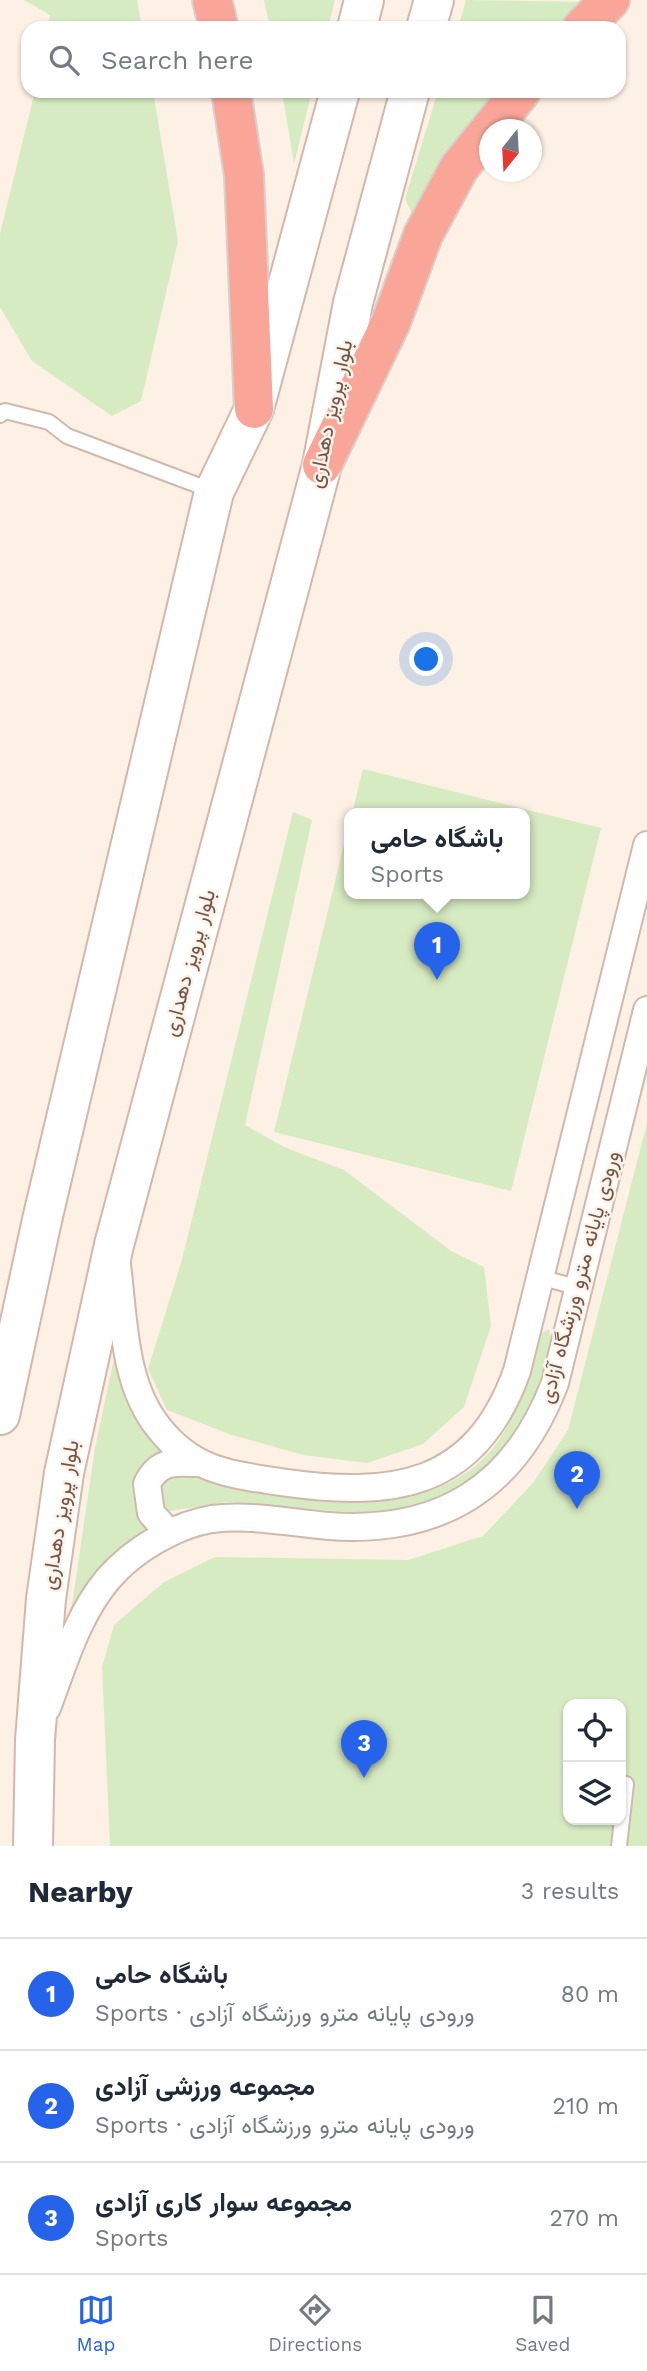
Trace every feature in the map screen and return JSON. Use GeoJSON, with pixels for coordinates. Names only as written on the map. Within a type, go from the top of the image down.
{"type":"FeatureCollection","features":[{"type":"Feature","properties":{"kind":"highway"},"geometry":{"type":"LineString","coordinates":[[212,0],[217,21]]}},
{"type":"Feature","properties":{"kind":"highway"},"geometry":{"type":"LineString","coordinates":[[589,21],[610,0]]}},
{"type":"Feature","properties":{"kind":"highway"},"geometry":{"type":"LineString","coordinates":[[231,98],[244,175],[254,409]]}},
{"type":"Feature","properties":{"kind":"highway"},"geometry":{"type":"LineString","coordinates":[[321,464],[391,322],[423,235],[459,168],[515,98]]}},
{"type":"Feature","properties":{"kind":"main road"},"geometry":{"type":"LineString","coordinates":[[359,21],[364,0]]}},
{"type":"Feature","properties":{"kind":"main road"},"geometry":{"type":"LineString","coordinates":[[428,21],[434,0]]}},
{"type":"Feature","properties":{"kind":"main road"},"geometry":{"type":"LineString","coordinates":[[0,1415],[45,1207],[214,492],[254,409],[338,98]]}},
{"type":"Feature","properties":{"kind":"main road","name":"بلوار پرویز دهداری"},"geometry":{"type":"LineString","coordinates":[[33,1846],[35,1740],[46,1599],[64,1474],[114,1245],[321,464],[353,303],[408,98]]}},
{"type":"Feature","properties":{"kind":"street"},"geometry":{"type":"LineString","coordinates":[[169,1533],[151,1513],[147,1484],[160,1466],[169,1462],[196,1463],[247,1477],[320,1488],[374,1490],[421,1479],[465,1454],[481,1439],[508,1397],[647,845]]}},
{"type":"Feature","properties":{"kind":"street","name":"ورودی پایانه مترو ورزشگاه آزادی"},"geometry":{"type":"LineString","coordinates":[[35,1740],[77,1630],[96,1595],[110,1577],[134,1555],[169,1533],[195,1523],[244,1518],[342,1527],[406,1523],[438,1514],[491,1483],[517,1454],[544,1412],[580,1288],[647,1010]]}},
{"type":"Feature","properties":{"kind":"street"},"geometry":{"type":"LineString","coordinates":[[114,1245],[135,1382],[157,1426],[175,1447],[196,1463]]}},
{"type":"Feature","properties":{"kind":"lane"},"geometry":{"type":"LineString","coordinates":[[0,415],[5,411],[49,422],[67,436],[214,492]]}},
{"type":"Feature","properties":{"kind":"lane"},"geometry":{"type":"LineString","coordinates":[[540,1277],[580,1288]]}},
{"type":"Feature","properties":{"kind":"lane"},"geometry":{"type":"LineString","coordinates":[[618,1846],[621,1825]]}},
{"type":"Feature","properties":{"kind":"green space"},"geometry":{"type":"Polygon","coordinates":[[[24,0],[137,0],[141,21],[49,21],[50,15],[24,0]]]}},
{"type":"Feature","properties":{"kind":"green space"},"geometry":{"type":"Polygon","coordinates":[[[264,0],[335,0],[330,21],[268,21],[264,0]]]}},
{"type":"Feature","properties":{"kind":"green space"},"geometry":{"type":"Polygon","coordinates":[[[466,0],[589,2],[567,21],[460,21],[466,0]]]}},
{"type":"Feature","properties":{"kind":"green space"},"geometry":{"type":"Polygon","coordinates":[[[33,98],[154,98],[178,241],[141,401],[112,416],[32,361],[0,307],[0,234],[33,98]]]}},
{"type":"Feature","properties":{"kind":"green space"},"geometry":{"type":"Polygon","coordinates":[[[283,98],[310,98],[294,164],[283,98]]]}},
{"type":"Feature","properties":{"kind":"green space"},"geometry":{"type":"Polygon","coordinates":[[[436,98],[489,98],[413,215],[405,199],[436,98]]]}},
{"type":"Feature","properties":{"kind":"green space"},"geometry":{"type":"Polygon","coordinates":[[[363,769],[520,808],[353,808],[363,769]]]}},
{"type":"Feature","properties":{"kind":"green space"},"geometry":{"type":"Polygon","coordinates":[[[530,810],[601,828],[511,1191],[274,1132],[344,845],[344,899],[530,899],[530,810]]]}},
{"type":"Feature","properties":{"kind":"green space"},"geometry":{"type":"Polygon","coordinates":[[[293,812],[312,820],[245,1125],[284,1147],[344,1170],[451,1251],[484,1267],[491,1326],[464,1407],[423,1444],[367,1463],[303,1455],[229,1434],[167,1410],[148,1369],[181,1263],[293,812]]]}},
{"type":"Feature","properties":{"kind":"green space"},"geometry":{"type":"Polygon","coordinates":[[[647,1123],[647,1846],[110,1846],[102,1667],[114,1625],[164,1582],[215,1557],[408,1560],[483,1536],[533,1483],[568,1430],[647,1123]]]}},
{"type":"Feature","properties":{"kind":"green space"},"geometry":{"type":"Polygon","coordinates":[[[549,1329],[553,1344],[545,1375],[525,1425],[470,1487],[419,1507],[375,1514],[226,1502],[164,1512],[157,1484],[175,1470],[245,1490],[346,1501],[403,1497],[431,1490],[456,1479],[479,1463],[499,1440],[518,1403],[538,1335],[549,1329]]]}},
{"type":"Feature","properties":{"kind":"green space"},"geometry":{"type":"Polygon","coordinates":[[[119,1335],[161,1448],[157,1458],[138,1471],[135,1480],[134,1495],[138,1509],[150,1530],[68,1632],[95,1448],[119,1335]]]}},
{"type":"Feature","properties":{"kind":"place","name":"باشگاه حامی"},"geometry":{"type":"Point","coordinates":[437,980]}},
{"type":"Feature","properties":{"kind":"place","name":"مجموعه ورزشی آزادی"},"geometry":{"type":"Point","coordinates":[577,1509]}},
{"type":"Feature","properties":{"kind":"place","name":"مجموعه سوار کاری آزادی"},"geometry":{"type":"Point","coordinates":[364,1778]}}]}
